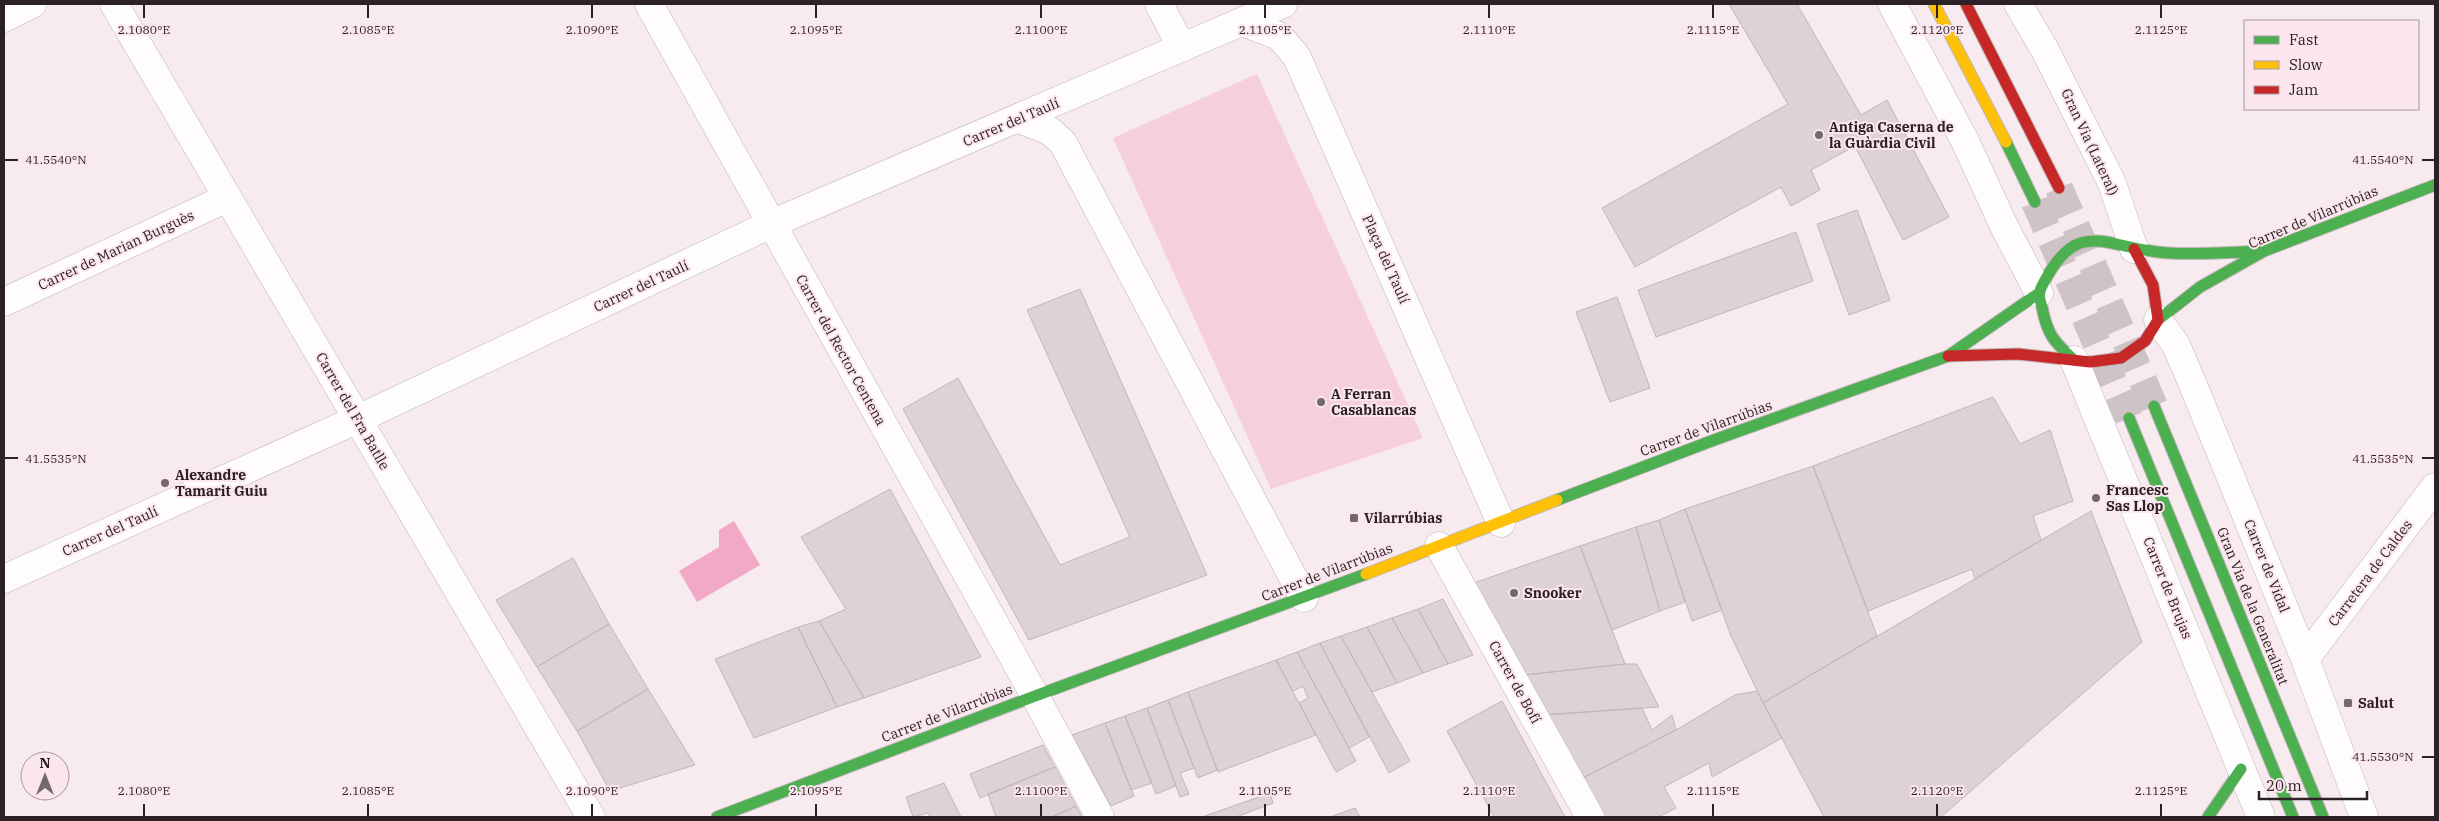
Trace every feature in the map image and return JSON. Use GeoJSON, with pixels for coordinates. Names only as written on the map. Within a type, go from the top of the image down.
{"type":"FeatureCollection","features":[{"type":"Feature","properties":{"kind":"main road"},"geometry":{"type":"LineString","coordinates":[[1934,4],[1994,118],[2035,202]]}},
{"type":"Feature","properties":{"kind":"main road"},"geometry":{"type":"LineString","coordinates":[[1966,4],[2059,188]]}},
{"type":"Feature","properties":{"kind":"main road","name":"Carrer de Vilarrúbias"},"geometry":{"type":"LineString","coordinates":[[2158,320],[2200,287],[2264,251],[2435,185]]}},
{"type":"Feature","properties":{"kind":"main road"},"geometry":{"type":"LineString","coordinates":[[2134,249],[2153,285],[2158,320],[2145,341],[2122,358],[2090,362],[2074,360],[2055,343],[2046,328],[2040,292],[2052,266],[2061,254],[2076,245],[2093,240],[2111,241],[2134,249],[2184,253],[2264,251]]}},
{"type":"Feature","properties":{"kind":"main road","name":"Carrer de Vilarrúbias"},"geometry":{"type":"LineString","coordinates":[[717,817],[1035,696],[1304,598],[1714,440],[1948,356],[2040,292]]}},
{"type":"Feature","properties":{"kind":"main road","name":"Carrer de Vilarrúbias"},"geometry":{"type":"LineString","coordinates":[[1948,356],[2018,354],[2074,360]]}},
{"type":"Feature","properties":{"kind":"main road","name":"Gran Via de la Generalitat"},"geometry":{"type":"LineString","coordinates":[[2154,406],[2323,817]]}},
{"type":"Feature","properties":{"kind":"main road"},"geometry":{"type":"LineString","coordinates":[[2129,418],[2293,817]]}},
{"type":"Feature","properties":{"kind":"main road"},"geometry":{"type":"LineString","coordinates":[[2208,817],[2241,769]]}},
{"type":"Feature","properties":{"kind":"street"},"geometry":{"type":"LineString","coordinates":[[4,18],[32,4]]}},
{"type":"Feature","properties":{"kind":"street","name":"Carrer del Fra Batlle"},"geometry":{"type":"LineString","coordinates":[[114,4],[592,817]]}},
{"type":"Feature","properties":{"kind":"street","name":"Carrer del Rector Centena"},"geometry":{"type":"LineString","coordinates":[[649,4],[1035,696],[1100,817]]}},
{"type":"Feature","properties":{"kind":"street"},"geometry":{"type":"LineString","coordinates":[[1158,4],[1182,48]]}},
{"type":"Feature","properties":{"kind":"street","name":"Carrer del Taulí"},"geometry":{"type":"LineString","coordinates":[[4,580],[358,419],[771,224],[1019,120],[1283,4]]}},
{"type":"Feature","properties":{"kind":"street"},"geometry":{"type":"LineString","coordinates":[[1892,4],[1965,141],[2004,226],[2040,292]]}},
{"type":"Feature","properties":{"kind":"street","name":"Gran Via (Lateral)"},"geometry":{"type":"LineString","coordinates":[[2018,4],[2045,50],[2112,183],[2134,249]]}},
{"type":"Feature","properties":{"kind":"street","name":"Plaça del Taulí"},"geometry":{"type":"LineString","coordinates":[[1242,22],[1279,36],[1297,57],[1501,523]]}},
{"type":"Feature","properties":{"kind":"street"},"geometry":{"type":"LineString","coordinates":[[1019,120],[1050,131],[1063,143],[1304,598]]}},
{"type":"Feature","properties":{"kind":"street","name":"Carrer de Marian Burguès"},"geometry":{"type":"LineString","coordinates":[[4,302],[227,198]]}},
{"type":"Feature","properties":{"kind":"street","name":"Carrer de Vidal"},"geometry":{"type":"LineString","coordinates":[[2158,320],[2176,345],[2305,659],[2364,817]]}},
{"type":"Feature","properties":{"kind":"street","name":"Carrer de Brujas"},"geometry":{"type":"LineString","coordinates":[[2074,360],[2261,817]]}},
{"type":"Feature","properties":{"kind":"street","name":"Carretera de Caldes"},"geometry":{"type":"LineString","coordinates":[[2305,659],[2435,487]]}},
{"type":"Feature","properties":{"kind":"street","name":"Carrer de Bofí"},"geometry":{"type":"LineString","coordinates":[[1439,546],[1590,817]]}},
{"type":"Feature","properties":{"kind":"shaded area"},"geometry":{"type":"Polygon","coordinates":[[[1257,74],[1423,438],[1271,489],[1113,138],[1257,74]]]}},
{"type":"Feature","properties":{"kind":"shaded area"},"geometry":{"type":"Polygon","coordinates":[[[734,521],[760,565],[697,602],[679,571],[719,547],[719,530],[734,521]]]}},
{"type":"Feature","properties":{"kind":"building","name":"Antiga Caserna de la Guàrdia Civil"},"geometry":{"type":"Polygon","coordinates":[[[1729,4],[1797,4],[1861,115],[1887,100],[1949,217],[1903,240],[1855,146],[1811,170],[1820,190],[1791,206],[1781,187],[1635,267],[1602,208],[1788,104],[1729,4]]]}},
{"type":"Feature","properties":{"kind":"building"},"geometry":{"type":"Polygon","coordinates":[[[1857,210],[1890,300],[1849,315],[1817,224],[1857,210]]]}},
{"type":"Feature","properties":{"kind":"building"},"geometry":{"type":"Polygon","coordinates":[[[1796,232],[1813,281],[1656,337],[1638,290],[1796,232]]]}},
{"type":"Feature","properties":{"kind":"building"},"geometry":{"type":"Polygon","coordinates":[[[1080,289],[1207,575],[1029,640],[903,409],[958,378],[1060,565],[1130,537],[1027,310],[1080,289]]]}},
{"type":"Feature","properties":{"kind":"building"},"geometry":{"type":"Polygon","coordinates":[[[1617,297],[1650,388],[1610,402],[1576,312],[1617,297]]]}},
{"type":"Feature","properties":{"kind":"building"},"geometry":{"type":"Polygon","coordinates":[[[1993,397],[2020,444],[2050,430],[2073,501],[2033,516],[2041,540],[1975,579],[1972,569],[1868,611],[1813,466],[1993,397]]]}},
{"type":"Feature","properties":{"kind":"building"},"geometry":{"type":"Polygon","coordinates":[[[1813,466],[1877,636],[1763,703],[1731,636],[1685,509],[1813,466]]]}},
{"type":"Feature","properties":{"kind":"building"},"geometry":{"type":"Polygon","coordinates":[[[890,489],[981,657],[864,698],[819,621],[846,609],[801,537],[890,489]]]}},
{"type":"Feature","properties":{"kind":"building"},"geometry":{"type":"Polygon","coordinates":[[[1685,509],[1722,610],[1692,621],[1659,520],[1685,509]]]}},
{"type":"Feature","properties":{"kind":"building"},"geometry":{"type":"Polygon","coordinates":[[[2091,511],[2142,642],[1941,817],[1824,817],[1763,703],[2091,511]]]}},
{"type":"Feature","properties":{"kind":"building"},"geometry":{"type":"Polygon","coordinates":[[[1659,520],[1685,602],[1660,611],[1636,527],[1659,520]]]}},
{"type":"Feature","properties":{"kind":"building"},"geometry":{"type":"Polygon","coordinates":[[[1636,527],[1660,611],[1612,630],[1580,546],[1636,527]]]}},
{"type":"Feature","properties":{"kind":"building"},"geometry":{"type":"Polygon","coordinates":[[[1580,546],[1625,664],[1524,675],[1468,585],[1580,546]]]}},
{"type":"Feature","properties":{"kind":"building"},"geometry":{"type":"Polygon","coordinates":[[[573,558],[609,624],[537,667],[496,600],[573,558]]]}},
{"type":"Feature","properties":{"kind":"building"},"geometry":{"type":"Polygon","coordinates":[[[1443,599],[1473,655],[1448,664],[1418,609],[1443,599]]]}},
{"type":"Feature","properties":{"kind":"building"},"geometry":{"type":"Polygon","coordinates":[[[1418,609],[1448,664],[1423,673],[1392,618],[1418,609]]]}},
{"type":"Feature","properties":{"kind":"building"},"geometry":{"type":"Polygon","coordinates":[[[1392,618],[1423,673],[1397,683],[1367,627],[1392,618]]]}},
{"type":"Feature","properties":{"kind":"building"},"geometry":{"type":"Polygon","coordinates":[[[819,621],[864,698],[837,707],[798,627],[819,621]]]}},
{"type":"Feature","properties":{"kind":"building"},"geometry":{"type":"Polygon","coordinates":[[[609,624],[648,689],[577,731],[537,667],[609,624]]]}},
{"type":"Feature","properties":{"kind":"building"},"geometry":{"type":"Polygon","coordinates":[[[798,627],[837,707],[754,738],[715,659],[798,627]]]}},
{"type":"Feature","properties":{"kind":"building"},"geometry":{"type":"Polygon","coordinates":[[[1367,627],[1397,683],[1372,692],[1341,636],[1367,627]]]}},
{"type":"Feature","properties":{"kind":"building"},"geometry":{"type":"Polygon","coordinates":[[[1341,636],[1410,761],[1389,773],[1320,643],[1341,636]]]}},
{"type":"Feature","properties":{"kind":"building"},"geometry":{"type":"Polygon","coordinates":[[[1320,643],[1369,737],[1349,748],[1297,652],[1320,643]]]}},
{"type":"Feature","properties":{"kind":"building"},"geometry":{"type":"Polygon","coordinates":[[[1297,652],[1356,761],[1336,772],[1299,703],[1308,698],[1303,686],[1293,691],[1276,660],[1297,652]]]}},
{"type":"Feature","properties":{"kind":"building"},"geometry":{"type":"Polygon","coordinates":[[[1276,660],[1316,735],[1218,772],[1188,692],[1276,660]]]}},
{"type":"Feature","properties":{"kind":"building"},"geometry":{"type":"Polygon","coordinates":[[[1637,664],[1659,707],[1543,715],[1524,675],[1637,664]]]}},
{"type":"Feature","properties":{"kind":"building"},"geometry":{"type":"Polygon","coordinates":[[[648,689],[695,765],[610,791],[577,731],[648,689]]]}},
{"type":"Feature","properties":{"kind":"building"},"geometry":{"type":"Polygon","coordinates":[[[1757,691],[1782,738],[1712,777],[1709,763],[1664,787],[1676,808],[1658,817],[1596,817],[1575,782],[1676,730],[1735,695],[1757,691]]]}},
{"type":"Feature","properties":{"kind":"building"},"geometry":{"type":"Polygon","coordinates":[[[1188,692],[1217,770],[1198,778],[1168,700],[1188,692]]]}},
{"type":"Feature","properties":{"kind":"building"},"geometry":{"type":"Polygon","coordinates":[[[1168,700],[1194,768],[1180,773],[1189,794],[1180,797],[1147,708],[1168,700]]]}},
{"type":"Feature","properties":{"kind":"building"},"geometry":{"type":"Polygon","coordinates":[[[1502,701],[1565,817],[1494,817],[1447,731],[1502,701]]]}},
{"type":"Feature","properties":{"kind":"building"},"geometry":{"type":"Polygon","coordinates":[[[1147,708],[1176,786],[1156,794],[1125,716],[1147,708]]]}},
{"type":"Feature","properties":{"kind":"building"},"geometry":{"type":"Polygon","coordinates":[[[1642,708],[1652,730],[1672,715],[1676,730],[1575,782],[1543,715],[1642,708]]]}},
{"type":"Feature","properties":{"kind":"building"},"geometry":{"type":"Polygon","coordinates":[[[1125,716],[1152,783],[1131,790],[1105,723],[1125,716]]]}},
{"type":"Feature","properties":{"kind":"building"},"geometry":{"type":"Polygon","coordinates":[[[1105,723],[1134,796],[1111,806],[1072,735],[1105,723]]]}},
{"type":"Feature","properties":{"kind":"building"},"geometry":{"type":"Polygon","coordinates":[[[1043,745],[1055,767],[980,798],[970,774],[1043,745]]]}},
{"type":"Feature","properties":{"kind":"building"},"geometry":{"type":"Polygon","coordinates":[[[1055,767],[1076,806],[1052,817],[996,817],[988,794],[1055,767]]]}},
{"type":"Feature","properties":{"kind":"building"},"geometry":{"type":"Polygon","coordinates":[[[944,783],[961,817],[930,817],[928,813],[913,817],[906,797],[944,783]]]}},
{"type":"Feature","properties":{"kind":"building"},"geometry":{"type":"Polygon","coordinates":[[[1270,793],[1273,803],[1236,817],[1202,817],[1270,793]]]}},
{"type":"Feature","properties":{"kind":"building"},"geometry":{"type":"Polygon","coordinates":[[[1076,806],[1082,817],[1052,817],[1076,806]]]}},
{"type":"Feature","properties":{"kind":"building"},"geometry":{"type":"Polygon","coordinates":[[[1355,808],[1360,817],[1330,817],[1355,808]]]}},
{"type":"Feature","properties":{"kind":"tunnel"},"geometry":{"type":"LineString","coordinates":[[2059,188],[2154,406]]}},
{"type":"Feature","properties":{"kind":"tunnel"},"geometry":{"type":"LineString","coordinates":[[2035,202],[2129,418]]}},
{"type":"Feature","properties":{"kind":"traffic: fast"},"geometry":{"type":"LineString","coordinates":[[2006,142],[2035,202]]}},
{"type":"Feature","properties":{"kind":"traffic: fast"},"geometry":{"type":"LineString","coordinates":[[2158,320],[2200,287],[2264,251],[2435,185]]}},
{"type":"Feature","properties":{"kind":"traffic: fast"},"geometry":{"type":"LineString","coordinates":[[2074,360],[2052,337],[2046,324],[2039,295],[2041,288],[2055,265],[2068,250],[2081,243],[2095,241],[2147,251],[2169,253],[2205,254],[2264,251]]}},
{"type":"Feature","properties":{"kind":"traffic: fast"},"geometry":{"type":"LineString","coordinates":[[1557,500],[1714,440],[1948,356],[2039,293]]}},
{"type":"Feature","properties":{"kind":"traffic: fast"},"geometry":{"type":"LineString","coordinates":[[2154,406],[2323,817]]}},
{"type":"Feature","properties":{"kind":"traffic: fast"},"geometry":{"type":"LineString","coordinates":[[2129,418],[2293,817]]}},
{"type":"Feature","properties":{"kind":"traffic: fast"},"geometry":{"type":"LineString","coordinates":[[717,817],[1035,696],[1366,574]]}},
{"type":"Feature","properties":{"kind":"traffic: fast"},"geometry":{"type":"LineString","coordinates":[[2208,817],[2241,769]]}},
{"type":"Feature","properties":{"kind":"traffic: slow"},"geometry":{"type":"LineString","coordinates":[[1934,4],[2006,142]]}},
{"type":"Feature","properties":{"kind":"traffic: slow"},"geometry":{"type":"LineString","coordinates":[[1366,574],[1557,500]]}},
{"type":"Feature","properties":{"kind":"traffic: jam"},"geometry":{"type":"LineString","coordinates":[[1966,4],[2059,188]]}},
{"type":"Feature","properties":{"kind":"traffic: jam"},"geometry":{"type":"LineString","coordinates":[[1948,356],[2018,354],[2090,362],[2121,358],[2145,341],[2158,320],[2153,285],[2134,249]]}},
{"type":"Feature","properties":{"kind":"place","name":"Antiga Caserna de la Guàrdia Civil"},"geometry":{"type":"Point","coordinates":[1819,135]}},
{"type":"Feature","properties":{"kind":"place","name":"A Ferran Casablancas"},"geometry":{"type":"Point","coordinates":[1321,402]}},
{"type":"Feature","properties":{"kind":"place","name":"Alexandre Tamarit Guiu"},"geometry":{"type":"Point","coordinates":[165,483]}},
{"type":"Feature","properties":{"kind":"place","name":"Francesc Sas Llop"},"geometry":{"type":"Point","coordinates":[2096,498]}},
{"type":"Feature","properties":{"kind":"place","name":"Vilarrúbias"},"geometry":{"type":"Point","coordinates":[1354,518]}},
{"type":"Feature","properties":{"kind":"place","name":"Snooker"},"geometry":{"type":"Point","coordinates":[1514,593]}},
{"type":"Feature","properties":{"kind":"place","name":"Salut"},"geometry":{"type":"Point","coordinates":[2348,703]}}]}
